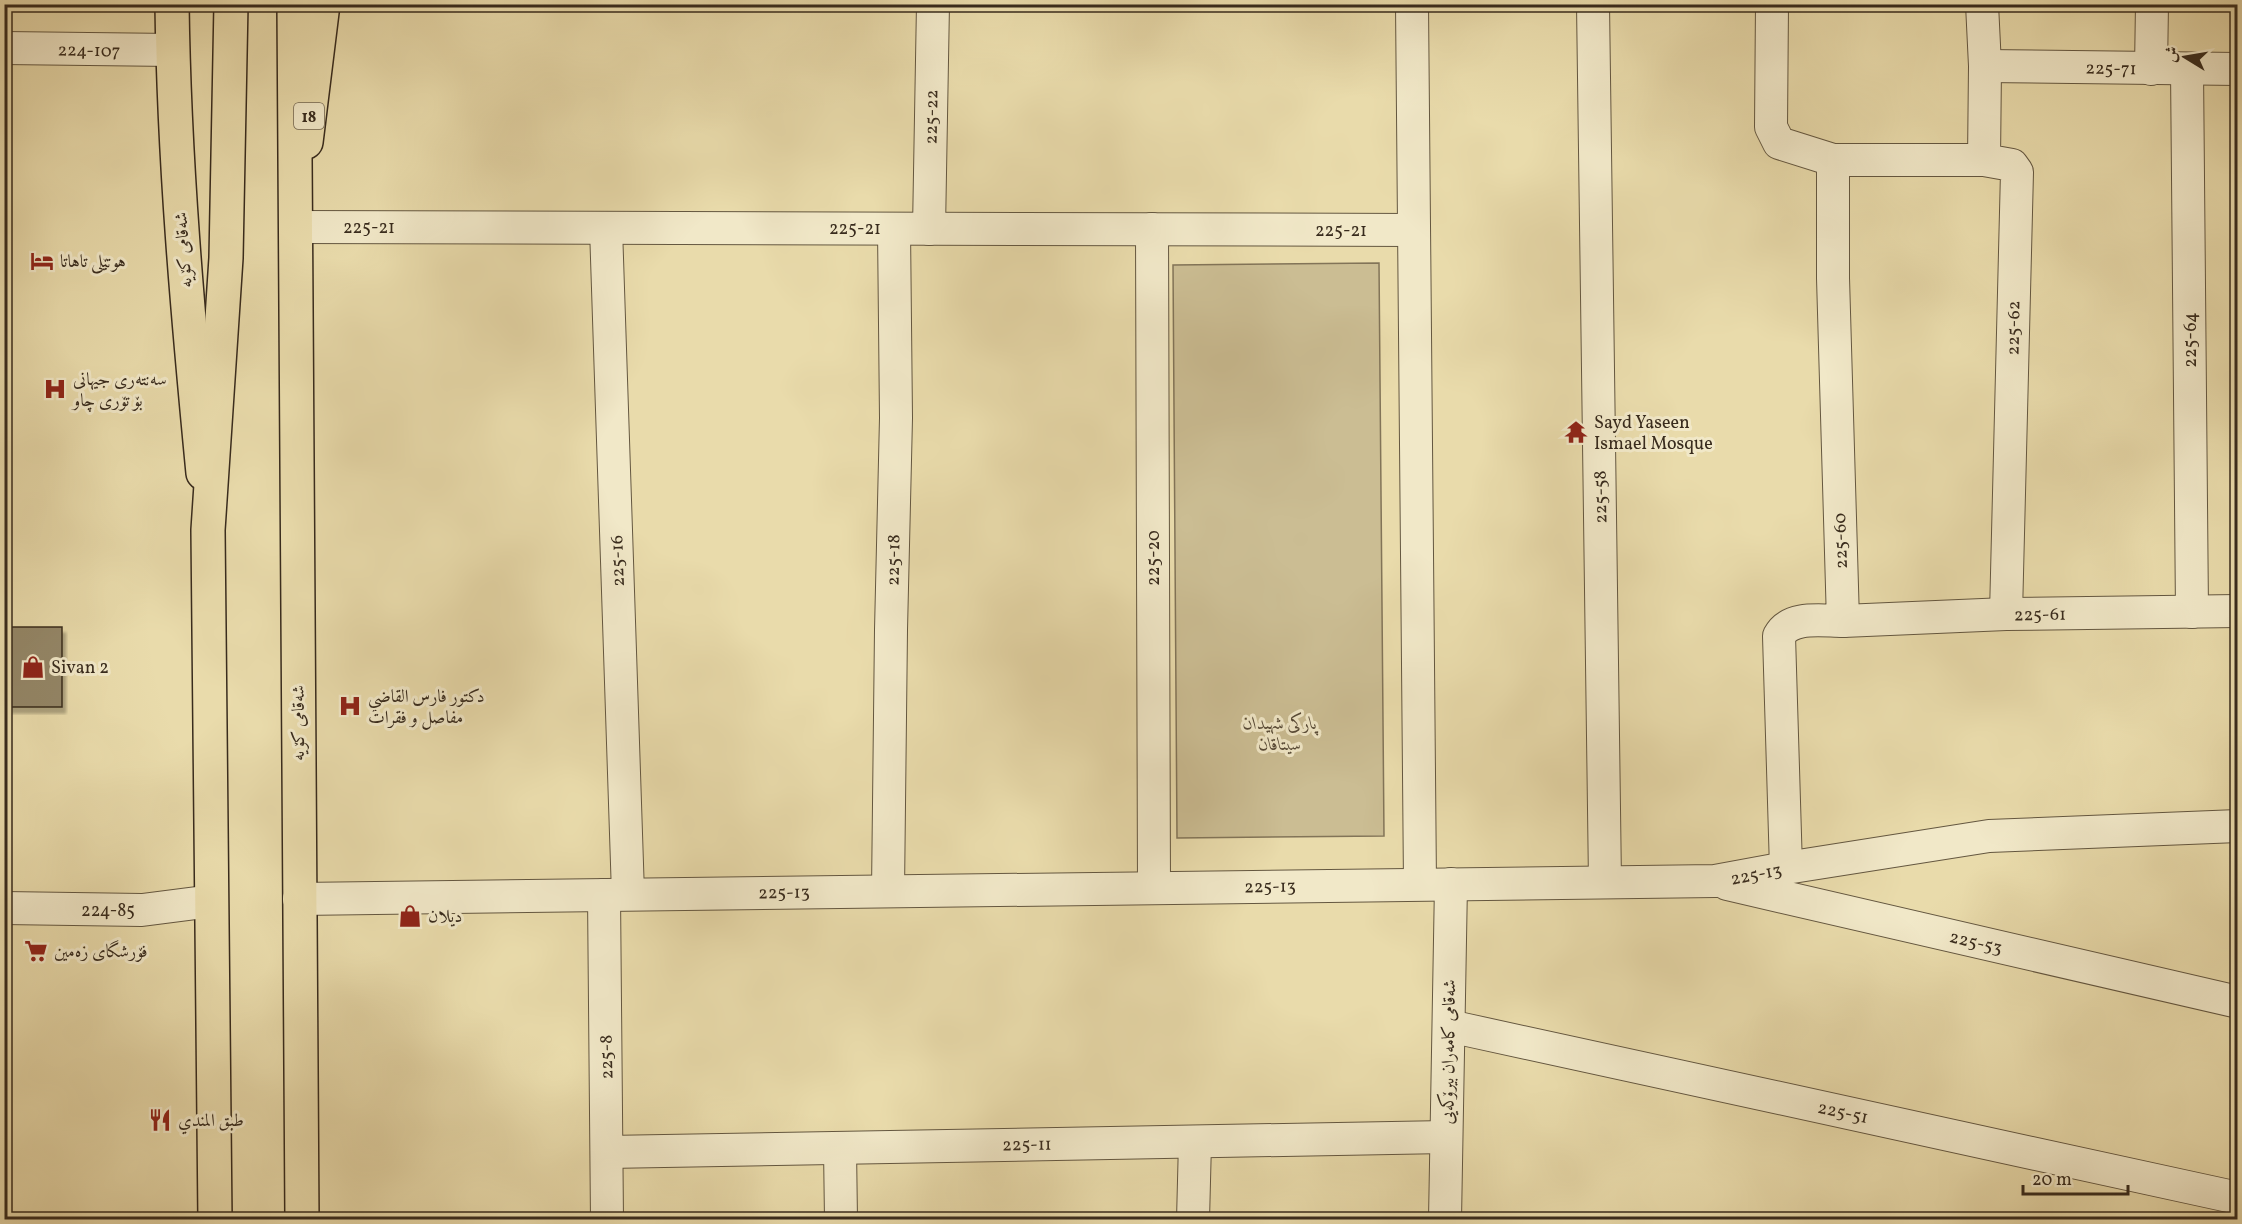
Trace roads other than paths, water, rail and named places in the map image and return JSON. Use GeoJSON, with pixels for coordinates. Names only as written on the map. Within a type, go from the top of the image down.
{"type":"FeatureCollection","features":[{"type":"Feature","properties":{"kind":"main road","name":"شەقامی کۆیە"},"geometry":{"type":"LineString","coordinates":[[172,4],[186,293],[208,530]]}},
{"type":"Feature","properties":{"kind":"main road","name":"شەقامی کۆیە"},"geometry":{"type":"LineString","coordinates":[[214,1220],[208,530],[226,258],[231,4]]}},
{"type":"Feature","properties":{"kind":"main road","name":"شەقامی کۆیە"},"geometry":{"type":"LineString","coordinates":[[294,4],[302,1220]]}},
{"type":"Feature","properties":{"kind":"main road","name":"شەقامی کۆیە"},"geometry":{"type":"LineString","coordinates":[[295,227],[322,4]]}},
{"type":"Feature","properties":{"kind":"street","name":"225-22"},"geometry":{"type":"LineString","coordinates":[[929,229],[933,4]]}},
{"type":"Feature","properties":{"kind":"street"},"geometry":{"type":"LineString","coordinates":[[1412,4],[1420,884]]}},
{"type":"Feature","properties":{"kind":"street","name":"225-58"},"geometry":{"type":"LineString","coordinates":[[1593,4],[1605,882]]}},
{"type":"Feature","properties":{"kind":"street","name":"225-62"},"geometry":{"type":"LineString","coordinates":[[1772,4],[1771,127],[1779,143],[1833,160],[1984,160],[2012,165],[2017,172],[2006,614]]}},
{"type":"Feature","properties":{"kind":"street"},"geometry":{"type":"LineString","coordinates":[[1982,4],[1985,66],[1984,160]]}},
{"type":"Feature","properties":{"kind":"street"},"geometry":{"type":"LineString","coordinates":[[2151,69],[2152,4]]}},
{"type":"Feature","properties":{"kind":"street","name":"224-107"},"geometry":{"type":"LineString","coordinates":[[4,48],[173,50]]}},
{"type":"Feature","properties":{"kind":"street","name":"225-71"},"geometry":{"type":"LineString","coordinates":[[1985,66],[2238,69]]}},
{"type":"Feature","properties":{"kind":"street","name":"225-64"},"geometry":{"type":"LineString","coordinates":[[2187,69],[2192,612]]}},
{"type":"Feature","properties":{"kind":"street","name":"225-60"},"geometry":{"type":"LineString","coordinates":[[1833,160],[1833,278],[1843,621]]}},
{"type":"Feature","properties":{"kind":"street","name":"225-21"},"geometry":{"type":"LineString","coordinates":[[295,227],[1414,230]]}},
{"type":"Feature","properties":{"kind":"street","name":"225-16"},"geometry":{"type":"LineString","coordinates":[[606,228],[616,894]]}},
{"type":"Feature","properties":{"kind":"street","name":"225-18"},"geometry":{"type":"LineString","coordinates":[[888,891],[896,418],[894,229]]}},
{"type":"Feature","properties":{"kind":"street","name":"225-20"},"geometry":{"type":"LineString","coordinates":[[1152,229],[1154,888]]}},
{"type":"Feature","properties":{"kind":"street","name":"225-61"},"geometry":{"type":"LineString","coordinates":[[1843,621],[2006,614],[2238,611]]}},
{"type":"Feature","properties":{"kind":"street"},"geometry":{"type":"LineString","coordinates":[[1786,868],[1779,636],[1782,630],[1792,622],[1843,621]]}},
{"type":"Feature","properties":{"kind":"street","name":"225-13"},"geometry":{"type":"LineString","coordinates":[[300,899],[1715,881],[1989,836],[2238,826]]}},
{"type":"Feature","properties":{"kind":"street","name":"225-53"},"geometry":{"type":"LineString","coordinates":[[1715,881],[2238,1002]]}},
{"type":"Feature","properties":{"kind":"street","name":"شه‌قامی كامەران بیرۆكەیی"},"geometry":{"type":"LineString","coordinates":[[1445,1220],[1451,884]]}},
{"type":"Feature","properties":{"kind":"street","name":"225-8"},"geometry":{"type":"LineString","coordinates":[[607,1220],[607,1152],[616,894]]}},
{"type":"Feature","properties":{"kind":"street","name":"224-85"},"geometry":{"type":"LineString","coordinates":[[4,908],[142,910],[212,901]]}},
{"type":"Feature","properties":{"kind":"street","name":"225-51"},"geometry":{"type":"LineString","coordinates":[[1449,1026],[2238,1198]]}},
{"type":"Feature","properties":{"kind":"street","name":"225-11"},"geometry":{"type":"LineString","coordinates":[[607,1152],[1446,1137]]}},
{"type":"Feature","properties":{"kind":"street"},"geometry":{"type":"LineString","coordinates":[[1193,1220],[1195,1142]]}},
{"type":"Feature","properties":{"kind":"street"},"geometry":{"type":"LineString","coordinates":[[840,1148],[841,1220]]}},
{"type":"Feature","properties":{"kind":"place","name":"هوتێلی تاهاتا"},"geometry":{"type":"Point","coordinates":[42,261]}},
{"type":"Feature","properties":{"kind":"place","name":"سەنتەری جیهانی بۆ تۆری چاو"},"geometry":{"type":"Point","coordinates":[55,389]}},
{"type":"Feature","properties":{"kind":"place","name":"Sayd Yaseen Ismael Mosque"},"geometry":{"type":"Point","coordinates":[1576,432]}},
{"type":"Feature","properties":{"kind":"place","name":"Sivan 2"},"geometry":{"type":"Point","coordinates":[33,667]}},
{"type":"Feature","properties":{"kind":"place","name":"دكتور فارس القاضي مفاصل و فقرات"},"geometry":{"type":"Point","coordinates":[350,706]}},
{"type":"Feature","properties":{"kind":"place","name":"دیلان"},"geometry":{"type":"Point","coordinates":[410,916]}},
{"type":"Feature","properties":{"kind":"place","name":"فۆرشگای زەمین"},"geometry":{"type":"Point","coordinates":[36,951]}},
{"type":"Feature","properties":{"kind":"place","name":"طبق المندي"},"geometry":{"type":"Point","coordinates":[160,1120]}},
{"type":"Feature","properties":{"kind":"park label","name":"پارکی شهیدان سیتاقان"},"geometry":{"type":"Point","coordinates":[1280,733]}}]}
